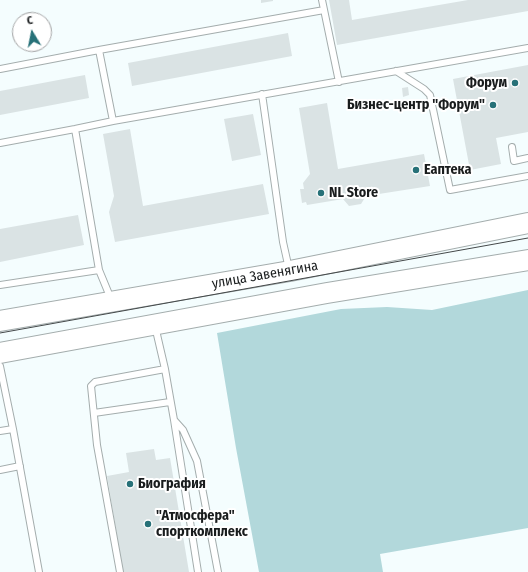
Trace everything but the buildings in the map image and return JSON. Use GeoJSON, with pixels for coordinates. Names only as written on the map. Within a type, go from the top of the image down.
{"type":"FeatureCollection","features":[{"type":"Feature","properties":{"kind":"main road","name":"улица Завенягина"},"geometry":{"type":"LineString","coordinates":[[0,321],[290,271],[528,223]]}},
{"type":"Feature","properties":{"kind":"main road","name":"улица Завенягина"},"geometry":{"type":"LineString","coordinates":[[0,353],[327,293],[528,260]]}},
{"type":"Feature","properties":{"kind":"lane"},"geometry":{"type":"LineString","coordinates":[[322,0],[339,82]]}},
{"type":"Feature","properties":{"kind":"lane"},"geometry":{"type":"LineString","coordinates":[[0,69],[324,10]]}},
{"type":"Feature","properties":{"kind":"lane"},"geometry":{"type":"LineString","coordinates":[[0,143],[262,94],[339,82],[528,48]]}},
{"type":"Feature","properties":{"kind":"lane"},"geometry":{"type":"LineString","coordinates":[[99,50],[113,121]]}},
{"type":"Feature","properties":{"kind":"lane"},"geometry":{"type":"LineString","coordinates":[[396,72],[424,89],[430,95],[450,190],[528,176]]}},
{"type":"Feature","properties":{"kind":"lane"},"geometry":{"type":"LineString","coordinates":[[262,94],[283,242],[290,271]]}},
{"type":"Feature","properties":{"kind":"lane"},"geometry":{"type":"LineString","coordinates":[[75,129],[99,270],[112,302]]}},
{"type":"Feature","properties":{"kind":"lane"},"geometry":{"type":"LineString","coordinates":[[512,147],[514,161],[528,158]]}},
{"type":"Feature","properties":{"kind":"lane"},"geometry":{"type":"LineString","coordinates":[[0,285],[99,270]]}},
{"type":"Feature","properties":{"kind":"lane"},"geometry":{"type":"LineString","coordinates":[[154,325],[165,369],[198,572]]}},
{"type":"Feature","properties":{"kind":"lane"},"geometry":{"type":"LineString","coordinates":[[0,366],[39,572]]}},
{"type":"Feature","properties":{"kind":"lane"},"geometry":{"type":"LineString","coordinates":[[120,572],[97,445],[91,387],[94,382],[165,369]]}},
{"type":"Feature","properties":{"kind":"lane"},"geometry":{"type":"LineString","coordinates":[[94,413],[170,402]]}},
{"type":"Feature","properties":{"kind":"lane"},"geometry":{"type":"LineString","coordinates":[[174,420],[183,430],[197,461],[218,572]]}},
{"type":"Feature","properties":{"kind":"lane"},"geometry":{"type":"LineString","coordinates":[[0,431],[13,429]]}},
{"type":"Feature","properties":{"kind":"lane"},"geometry":{"type":"LineString","coordinates":[[0,470],[20,466]]}},
{"type":"Feature","properties":{"kind":"shaded area"},"geometry":{"type":"Polygon","coordinates":[[[528,290],[528,528],[380,554],[383,572],[259,572],[217,333],[341,309],[387,307],[432,310],[528,290]]]}},
{"type":"Feature","properties":{"kind":"tram line"},"geometry":{"type":"LineString","coordinates":[[0,333],[528,238]]}},
{"type":"Feature","properties":{"kind":"place","name":"Форум"},"geometry":{"type":"Point","coordinates":[515,83]}},
{"type":"Feature","properties":{"kind":"place","name":"Бизнес-центр \"Форум\""},"geometry":{"type":"Point","coordinates":[493,105]}},
{"type":"Feature","properties":{"kind":"place","name":"Еаптека"},"geometry":{"type":"Point","coordinates":[416,170]}},
{"type":"Feature","properties":{"kind":"place","name":"NL Store"},"geometry":{"type":"Point","coordinates":[321,193]}},
{"type":"Feature","properties":{"kind":"place","name":"Биография"},"geometry":{"type":"Point","coordinates":[130,484]}},
{"type":"Feature","properties":{"kind":"place","name":"\"Атмосфера\" спорткомплекс"},"geometry":{"type":"Point","coordinates":[148,524]}}]}
